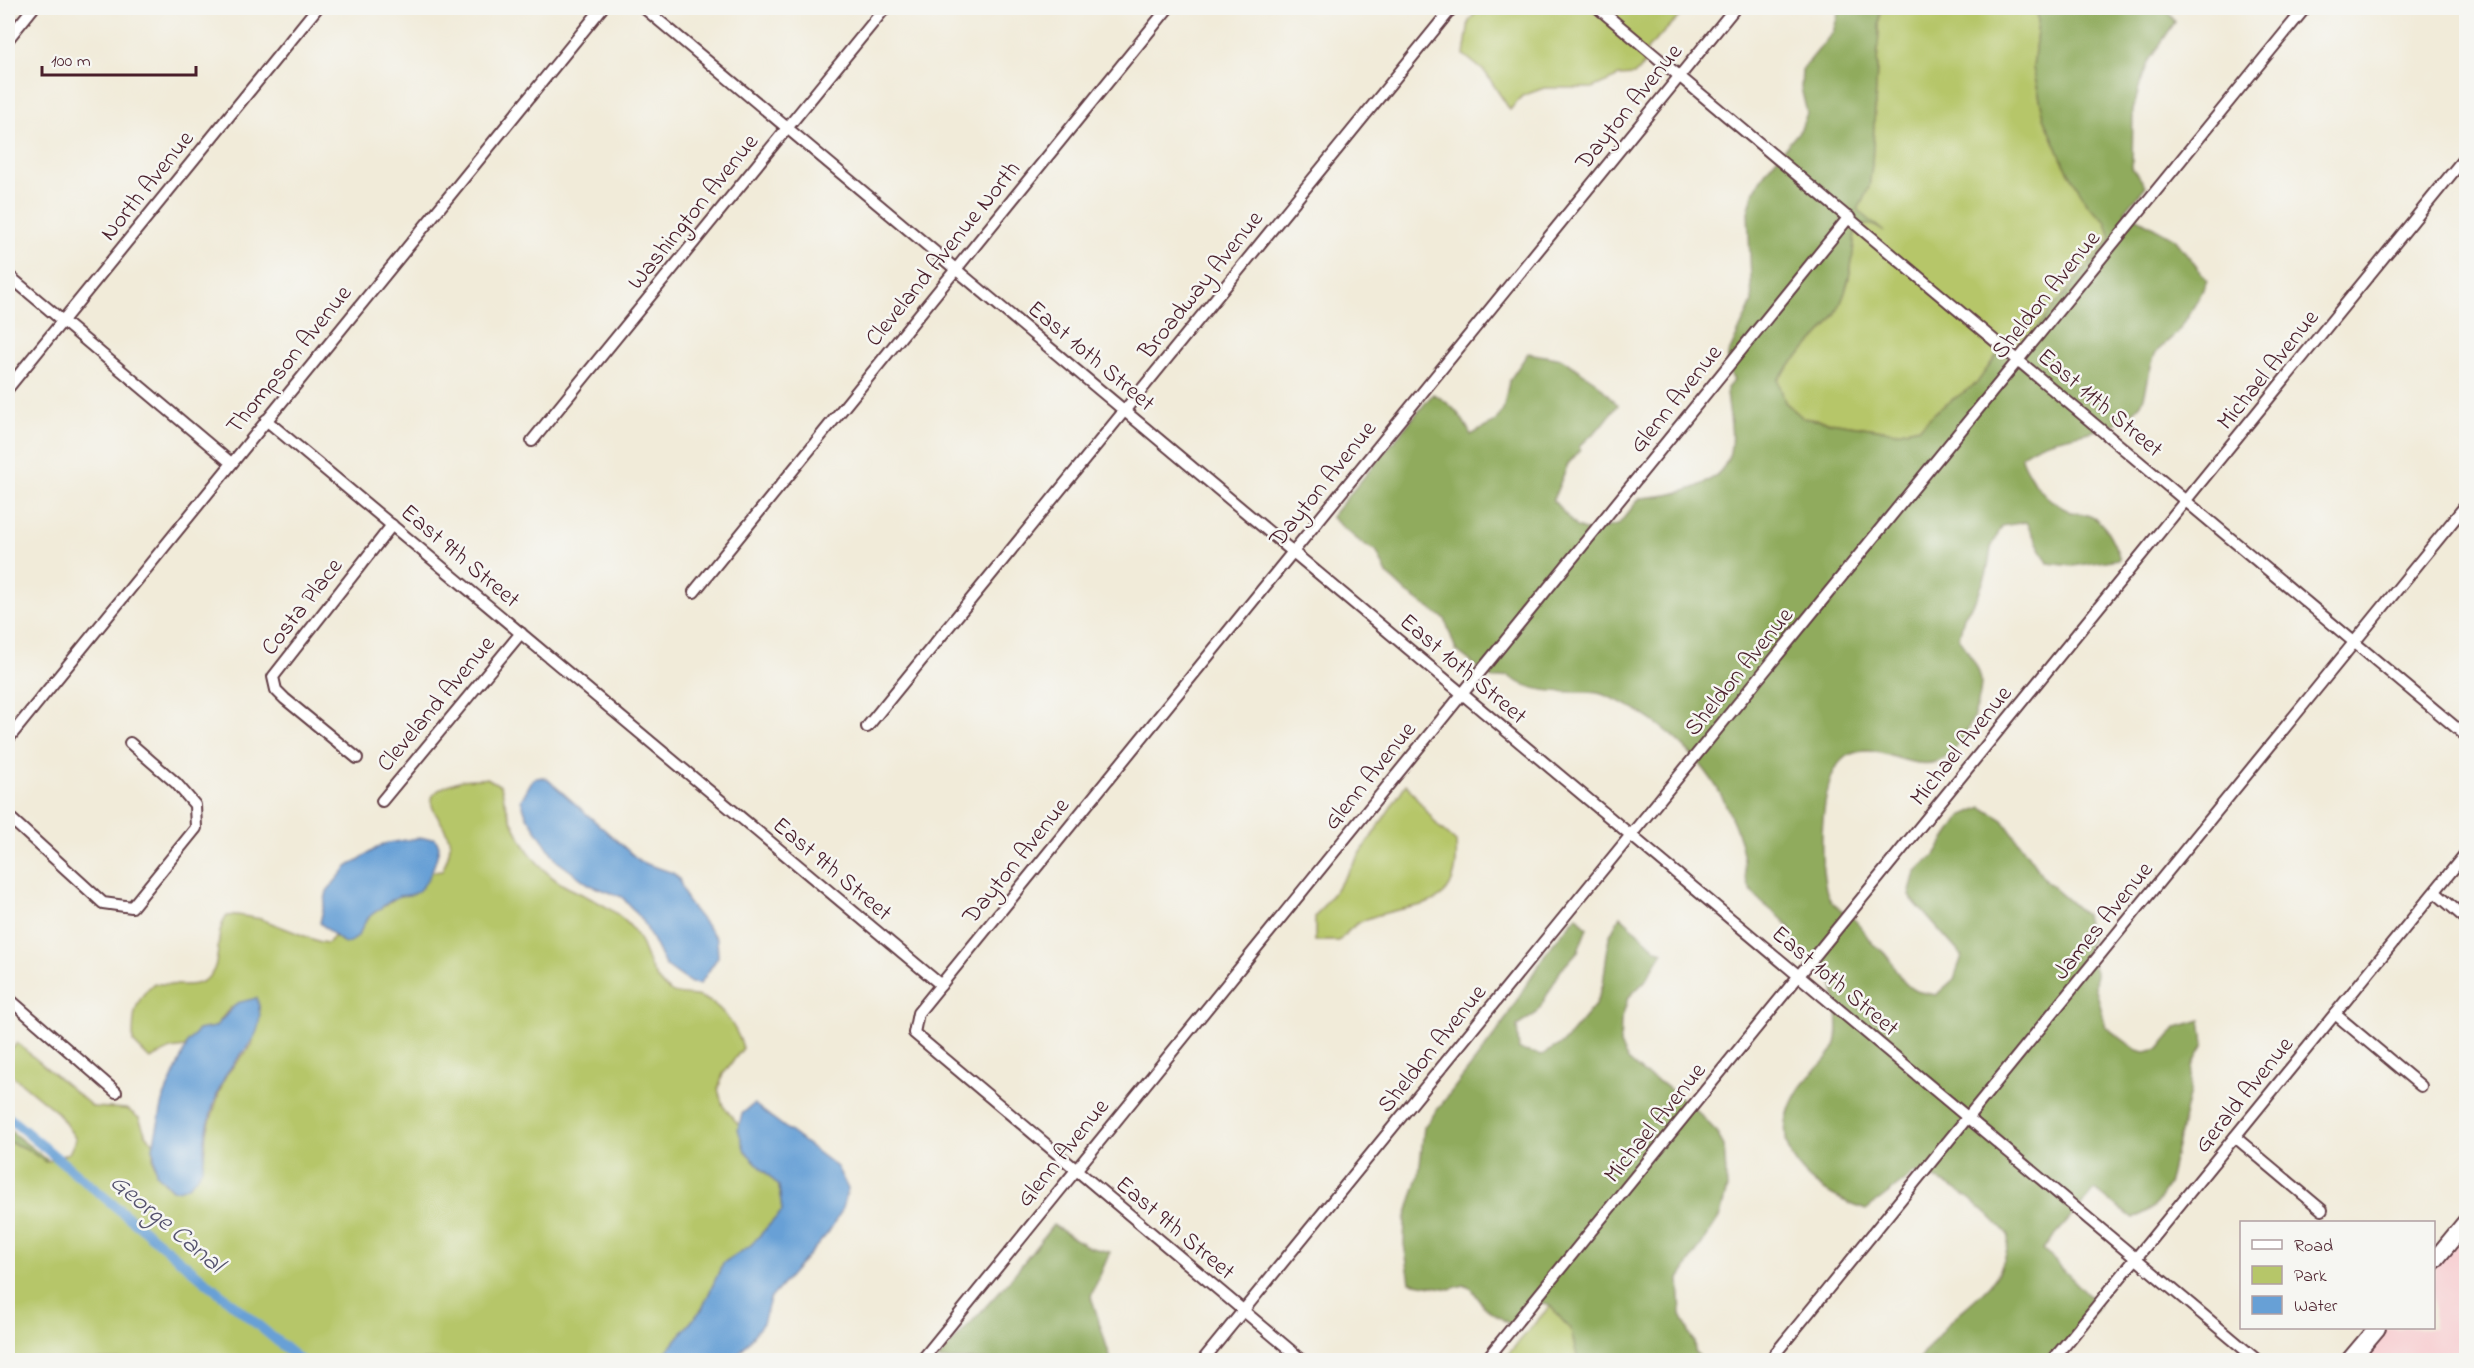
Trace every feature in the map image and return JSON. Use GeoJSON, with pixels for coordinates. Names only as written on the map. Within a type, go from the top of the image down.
{"type":"FeatureCollection","features":[{"type":"Feature","properties":{"kind":"main road"},"geometry":{"type":"LineString","coordinates":[[2435,1259],[2466,1222]]}},
{"type":"Feature","properties":{"kind":"main road"},"geometry":{"type":"LineString","coordinates":[[2350,1360],[2376,1329]]}},
{"type":"Feature","properties":{"kind":"street"},"geometry":{"type":"LineString","coordinates":[[8,39],[33,8]]}},
{"type":"Feature","properties":{"kind":"street","name":"North Avenue"},"geometry":{"type":"LineString","coordinates":[[8,388],[317,8]]}},
{"type":"Feature","properties":{"kind":"street","name":"Thompson Avenue"},"geometry":{"type":"LineString","coordinates":[[8,739],[230,462],[602,8]]}},
{"type":"Feature","properties":{"kind":"street","name":"East 10th Street"},"geometry":{"type":"LineString","coordinates":[[644,8],[2257,1360]]}},
{"type":"Feature","properties":{"kind":"street","name":"Washington Avenue"},"geometry":{"type":"LineString","coordinates":[[532,441],[885,8]]}},
{"type":"Feature","properties":{"kind":"street","name":"Cleveland Avenue North"},"geometry":{"type":"LineString","coordinates":[[694,592],[1168,8]]}},
{"type":"Feature","properties":{"kind":"street","name":"Broadway Avenue"},"geometry":{"type":"LineString","coordinates":[[867,727],[1452,8]]}},
{"type":"Feature","properties":{"kind":"street","name":"East 11th Street"},"geometry":{"type":"LineString","coordinates":[[1598,8],[2466,736]]}},
{"type":"Feature","properties":{"kind":"street","name":"Dayton Avenue"},"geometry":{"type":"LineString","coordinates":[[941,985],[1735,8]]}},
{"type":"Feature","properties":{"kind":"street","name":"Sheldon Avenue"},"geometry":{"type":"LineString","coordinates":[[1203,1360],[2305,8]]}},
{"type":"Feature","properties":{"kind":"street","name":"Michael Avenue"},"geometry":{"type":"LineString","coordinates":[[1486,1360],[2466,156]]}},
{"type":"Feature","properties":{"kind":"street","name":"Glenn Avenue"},"geometry":{"type":"LineString","coordinates":[[922,1360],[1849,217]]}},
{"type":"Feature","properties":{"kind":"street"},"geometry":{"type":"LineString","coordinates":[[8,274],[230,462]]}},
{"type":"Feature","properties":{"kind":"street","name":"East 9th Street"},"geometry":{"type":"LineString","coordinates":[[266,420],[941,985],[918,1013],[914,1033],[1302,1360]]}},
{"type":"Feature","properties":{"kind":"street","name":"James Avenue"},"geometry":{"type":"LineString","coordinates":[[1770,1360],[2466,505]]}},
{"type":"Feature","properties":{"kind":"street","name":"Costa Place"},"geometry":{"type":"LineString","coordinates":[[357,758],[285,699],[276,690],[273,677],[392,525]]}},
{"type":"Feature","properties":{"kind":"street","name":"Cleveland Avenue"},"geometry":{"type":"LineString","coordinates":[[382,801],[521,633]]}},
{"type":"Feature","properties":{"kind":"street"},"geometry":{"type":"LineString","coordinates":[[8,816],[103,903],[132,907],[196,828],[195,805],[176,783],[130,743]]}},
{"type":"Feature","properties":{"kind":"street","name":"Gerald Avenue"},"geometry":{"type":"LineString","coordinates":[[2053,1360],[2466,853]]}},
{"type":"Feature","properties":{"kind":"street"},"geometry":{"type":"LineString","coordinates":[[2435,892],[2466,919]]}},
{"type":"Feature","properties":{"kind":"street"},"geometry":{"type":"LineString","coordinates":[[8,998],[116,1092]]}},
{"type":"Feature","properties":{"kind":"street"},"geometry":{"type":"LineString","coordinates":[[2335,1014],[2421,1086]]}},
{"type":"Feature","properties":{"kind":"street"},"geometry":{"type":"LineString","coordinates":[[2235,1137],[2322,1210]]}},
{"type":"Feature","properties":{"kind":"shaded area"},"geometry":{"type":"Polygon","coordinates":[[[2466,1230],[2466,1360],[2357,1360],[2383,1329],[2435,1329],[2435,1268],[2466,1230]]]}},
{"type":"Feature","properties":{"kind":"green space"},"geometry":{"type":"Polygon","coordinates":[[[1479,8],[1688,8],[1647,49],[1646,62],[1634,75],[1619,76],[1592,88],[1544,88],[1522,96],[1510,110],[1485,72],[1464,55],[1469,21],[1479,8]]]}},
{"type":"Feature","properties":{"kind":"green space"},"geometry":{"type":"Polygon","coordinates":[[[1836,8],[1880,8],[1872,164],[1869,187],[1858,210],[1884,232],[1870,225],[1863,225],[1855,229],[1849,279],[1841,303],[1828,325],[1778,380],[1785,402],[1803,418],[1896,432],[1920,427],[1938,410],[1977,383],[1996,356],[2021,347],[2111,238],[2105,220],[2088,205],[2063,162],[2044,117],[2033,68],[2038,21],[2035,8],[2166,8],[2175,22],[2148,62],[2133,110],[2132,168],[2146,186],[2125,211],[2175,239],[2207,280],[2180,329],[2155,355],[2143,400],[2136,410],[2104,428],[2043,444],[2021,456],[2034,481],[2052,501],[2069,511],[2089,516],[2102,525],[2110,535],[2120,559],[2073,566],[2048,563],[2026,522],[2002,526],[1991,548],[1987,572],[1978,596],[1964,616],[1959,638],[1976,666],[1981,683],[1973,717],[1961,741],[1945,758],[1924,764],[1865,751],[1854,753],[1843,759],[1835,770],[1829,785],[1823,826],[1823,868],[1829,898],[1834,905],[1856,921],[1872,943],[1886,955],[1905,983],[1914,990],[1936,995],[1954,979],[1962,956],[1909,896],[1915,872],[1934,856],[1961,816],[1982,807],[2003,820],[2046,881],[2085,915],[2091,940],[2088,949],[2096,972],[2095,986],[2106,1027],[2137,1050],[2145,1052],[2159,1049],[2177,1027],[2201,1020],[2204,1044],[2192,1066],[2190,1091],[2168,1185],[2154,1207],[2134,1219],[2095,1190],[2043,1249],[2099,1306],[2054,1360],[1919,1360],[1947,1325],[1993,1281],[2004,1262],[2009,1236],[1966,1196],[1928,1177],[1914,1173],[1866,1210],[1826,1191],[1797,1165],[1789,1149],[1786,1130],[1789,1110],[1800,1088],[1835,1046],[1838,1023],[1833,986],[1824,968],[1793,941],[1791,929],[1786,923],[1759,901],[1751,890],[1746,879],[1742,849],[1733,822],[1722,797],[1696,760],[1662,728],[1624,704],[1601,694],[1541,690],[1524,685],[1508,676],[1493,679],[1456,650],[1445,619],[1407,593],[1387,574],[1376,550],[1364,545],[1331,517],[1433,394],[1456,411],[1471,435],[1495,422],[1503,410],[1509,381],[1528,353],[1562,359],[1596,382],[1618,405],[1604,423],[1579,447],[1580,450],[1568,464],[1553,500],[1576,527],[1588,531],[1618,525],[1640,498],[1694,488],[1717,475],[1725,465],[1731,444],[1727,388],[1734,380],[1727,369],[1728,355],[1752,302],[1748,212],[1754,191],[1768,168],[1801,129],[1807,113],[1801,88],[1802,70],[1833,32],[1838,15],[1836,8]]]}},
{"type":"Feature","properties":{"kind":"green space"},"geometry":{"type":"Polygon","coordinates":[[[1880,8],[2035,8],[2038,21],[2033,68],[2044,117],[2063,162],[2088,205],[2105,220],[2111,238],[2021,347],[1997,356],[1977,383],[1938,410],[1920,427],[1896,432],[1803,418],[1785,402],[1778,380],[1828,325],[1841,303],[1849,279],[1855,229],[1866,223],[1874,225],[1858,210],[1869,187],[1872,164],[1880,8]]]}},
{"type":"Feature","properties":{"kind":"green space"},"geometry":{"type":"Polygon","coordinates":[[[487,778],[501,786],[504,801],[516,830],[544,870],[556,880],[601,904],[624,920],[636,934],[662,985],[676,994],[696,996],[712,1003],[726,1016],[740,1040],[743,1048],[723,1074],[718,1089],[723,1106],[739,1125],[745,1151],[779,1186],[782,1211],[750,1246],[723,1263],[702,1309],[659,1360],[8,1360],[8,1142],[25,1148],[46,1162],[69,1153],[76,1139],[58,1113],[8,1072],[8,1053],[17,1043],[93,1107],[127,1109],[139,1118],[146,1135],[154,1143],[154,1164],[162,1180],[172,1190],[188,1186],[198,1174],[204,1160],[206,1135],[226,1075],[252,1045],[259,1005],[230,1008],[215,1027],[198,1030],[185,1047],[171,1049],[150,1059],[133,1042],[136,1010],[146,990],[153,984],[191,985],[206,979],[216,964],[222,925],[227,916],[237,915],[261,919],[320,942],[328,943],[335,936],[345,944],[370,916],[397,897],[420,889],[430,872],[442,871],[450,843],[432,806],[435,793],[459,781],[487,778]]]}},
{"type":"Feature","properties":{"kind":"green space"},"geometry":{"type":"Polygon","coordinates":[[[1406,784],[1438,826],[1456,842],[1456,867],[1451,885],[1441,896],[1429,903],[1360,922],[1339,941],[1315,941],[1315,917],[1345,877],[1406,784]]]}},
{"type":"Feature","properties":{"kind":"green space"},"geometry":{"type":"Polygon","coordinates":[[[1577,916],[1587,928],[1578,951],[1561,970],[1537,1013],[1517,1026],[1519,1050],[1542,1055],[1563,1043],[1595,1005],[1603,984],[1609,937],[1620,916],[1657,950],[1663,952],[1645,981],[1628,998],[1621,1021],[1620,1045],[1628,1060],[1643,1073],[1663,1084],[1696,1110],[1715,1130],[1724,1146],[1727,1188],[1720,1216],[1679,1279],[1681,1315],[1694,1342],[1695,1351],[1700,1357],[1696,1360],[1578,1360],[1571,1330],[1550,1306],[1531,1301],[1511,1325],[1484,1307],[1472,1289],[1464,1285],[1450,1289],[1410,1282],[1404,1244],[1405,1220],[1419,1174],[1424,1127],[1498,1031],[1547,951],[1577,916]]]}},
{"type":"Feature","properties":{"kind":"green space"},"geometry":{"type":"Polygon","coordinates":[[[8,1129],[48,1161],[45,1162],[25,1148],[8,1142],[8,1129]]]}},
{"type":"Feature","properties":{"kind":"green space"},"geometry":{"type":"Polygon","coordinates":[[[1053,1225],[1088,1247],[1110,1252],[1091,1296],[1111,1360],[937,1360],[1009,1281],[1053,1225]]]}},
{"type":"Feature","properties":{"kind":"green space"},"geometry":{"type":"Polygon","coordinates":[[[1550,1306],[1571,1330],[1578,1360],[1503,1360],[1550,1306]]]}},
{"type":"Feature","properties":{"kind":"water"},"geometry":{"type":"Polygon","coordinates":[[[542,777],[641,862],[673,873],[679,879],[687,901],[717,939],[718,957],[700,984],[691,983],[665,965],[643,921],[622,897],[590,885],[557,861],[526,815],[521,800],[533,779],[542,777]]]}},
{"type":"Feature","properties":{"kind":"water"},"geometry":{"type":"Polygon","coordinates":[[[418,838],[435,838],[439,846],[431,873],[418,891],[411,895],[399,896],[379,909],[369,917],[355,939],[345,944],[320,923],[327,891],[347,867],[383,844],[418,838]]]}},
{"type":"Feature","properties":{"kind":"water"},"geometry":{"type":"Polygon","coordinates":[[[257,998],[260,1011],[256,1033],[225,1076],[213,1107],[204,1142],[201,1170],[189,1185],[172,1190],[156,1173],[153,1147],[164,1097],[188,1042],[198,1030],[215,1027],[237,1003],[257,998]]]}},
{"type":"Feature","properties":{"kind":"water"},"geometry":{"type":"Polygon","coordinates":[[[754,1104],[837,1167],[848,1189],[841,1212],[828,1233],[770,1299],[763,1323],[734,1360],[659,1360],[702,1309],[723,1263],[750,1246],[782,1211],[779,1186],[745,1151],[738,1129],[742,1114],[754,1104]]]}},
{"type":"Feature","properties":{"kind":"waterway","name":"George Canal"},"geometry":{"type":"LineString","coordinates":[[8,1117],[300,1360]]}}]}
